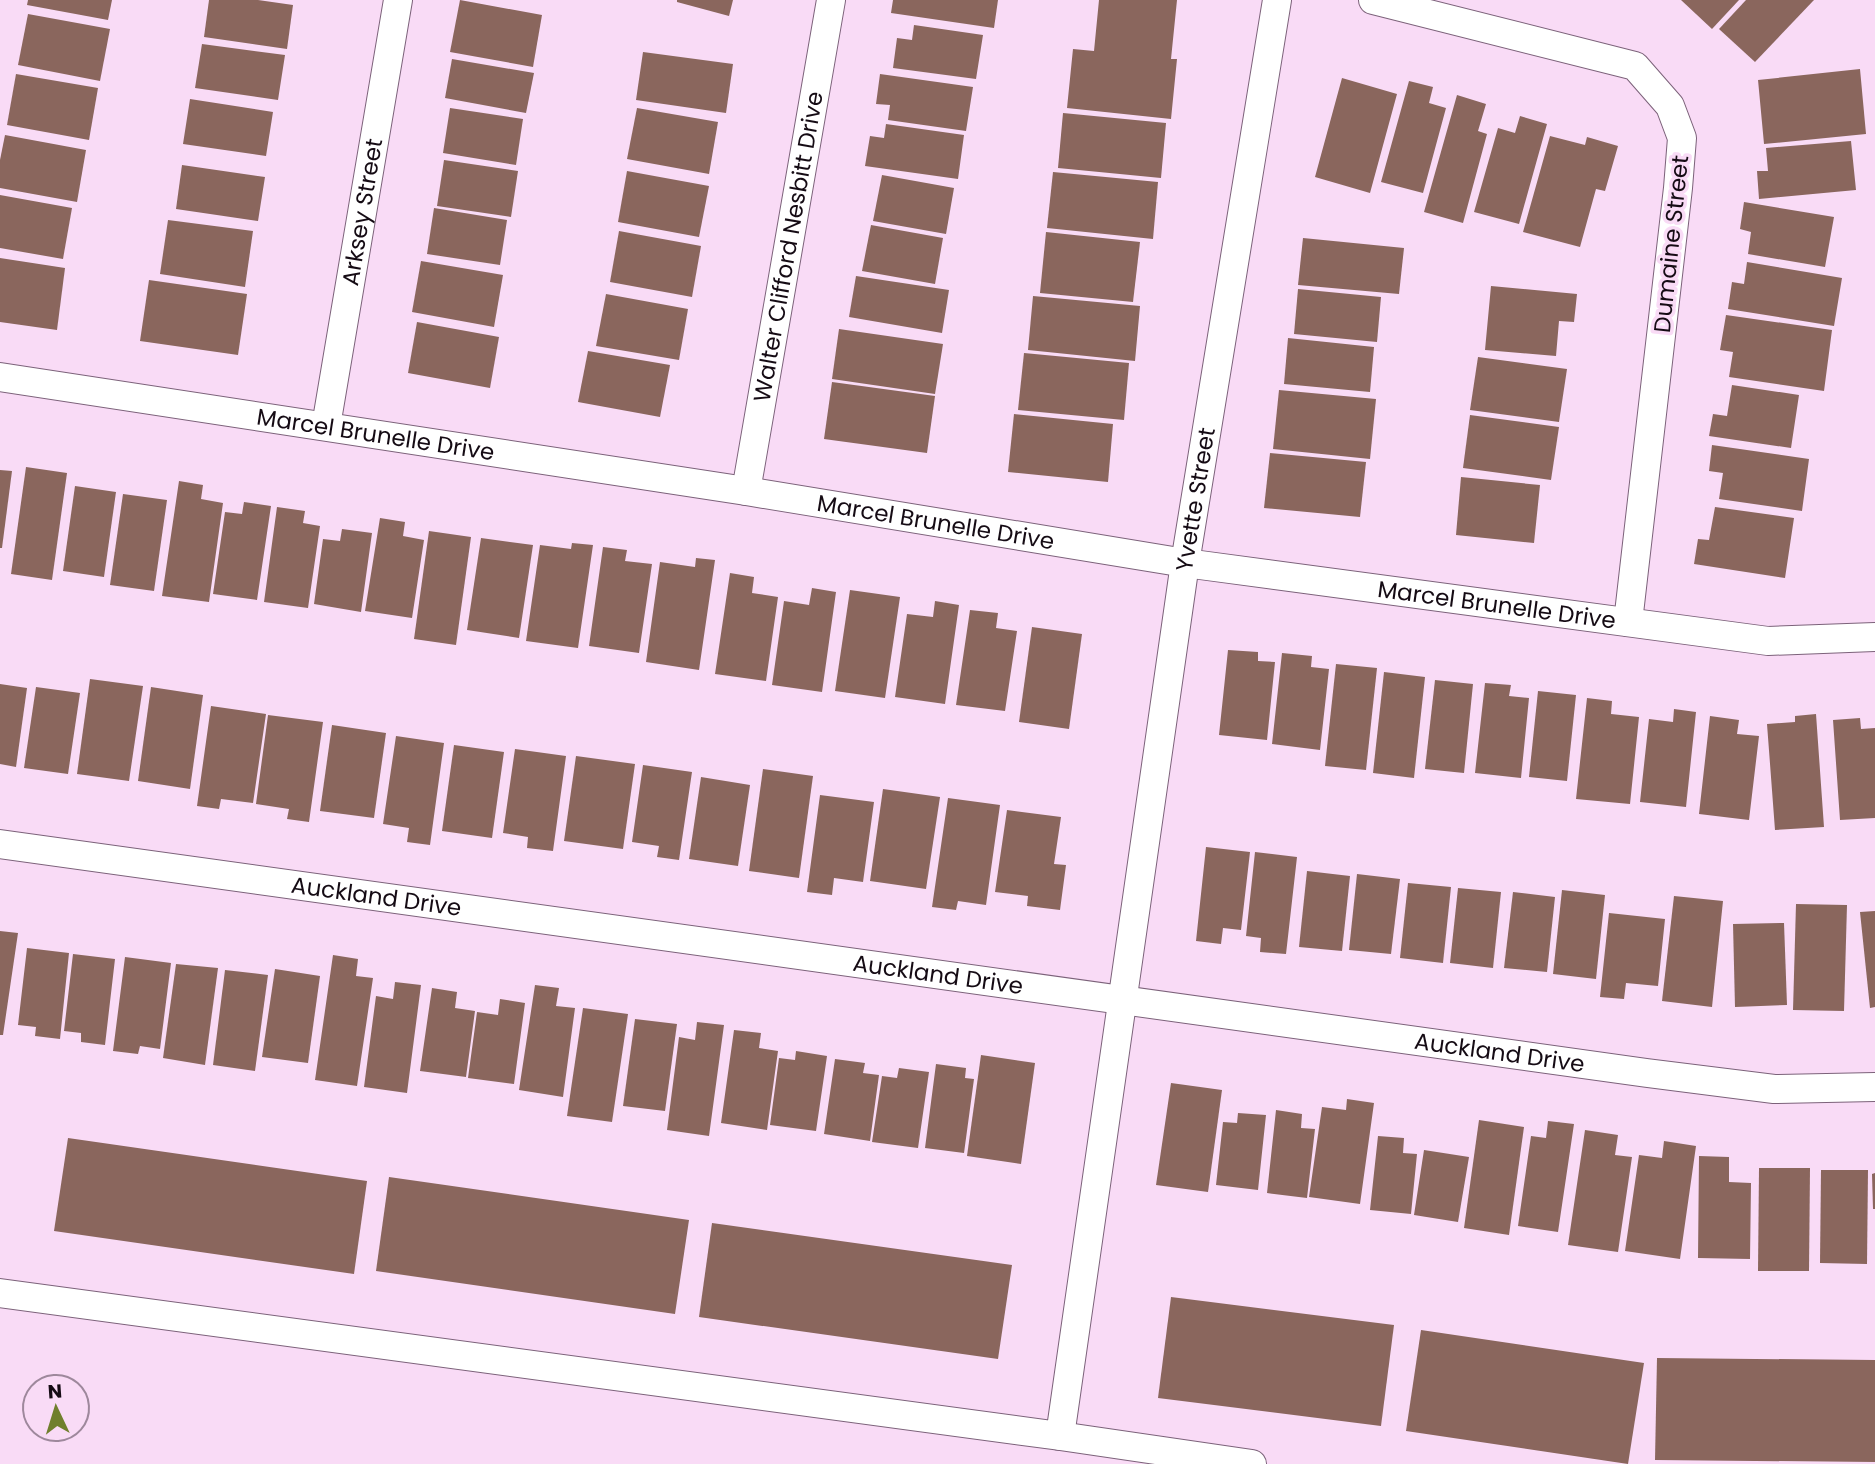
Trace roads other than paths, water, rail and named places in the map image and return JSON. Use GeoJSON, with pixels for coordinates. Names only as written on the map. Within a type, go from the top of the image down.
{"type":"FeatureCollection","features":[{"type":"Feature","properties":{"kind":"street","name":"Arksey Street"},"geometry":{"type":"LineString","coordinates":[[326,426],[398,0]]}},
{"type":"Feature","properties":{"kind":"street","name":"Walter Clifford Nesbitt Drive"},"geometry":{"type":"LineString","coordinates":[[746,491],[831,0]]}},
{"type":"Feature","properties":{"kind":"street","name":"Yvette Street"},"geometry":{"type":"LineString","coordinates":[[1060,1436],[1185,563],[1277,0]]}},
{"type":"Feature","properties":{"kind":"street","name":"Dumaine Street"},"geometry":{"type":"LineString","coordinates":[[1373,0],[1635,66],[1670,106],[1682,138],[1679,175],[1628,622]]}},
{"type":"Feature","properties":{"kind":"street","name":"Marcel Brunelle Drive"},"geometry":{"type":"LineString","coordinates":[[0,377],[746,491],[1185,563],[1768,641],[1875,637]]}},
{"type":"Feature","properties":{"kind":"street","name":"Auckland Drive"},"geometry":{"type":"LineString","coordinates":[[0,844],[1647,1073],[1774,1089],[1875,1087]]}},
{"type":"Feature","properties":{"kind":"street"},"geometry":{"type":"LineString","coordinates":[[0,1293],[1252,1464]]}}]}
